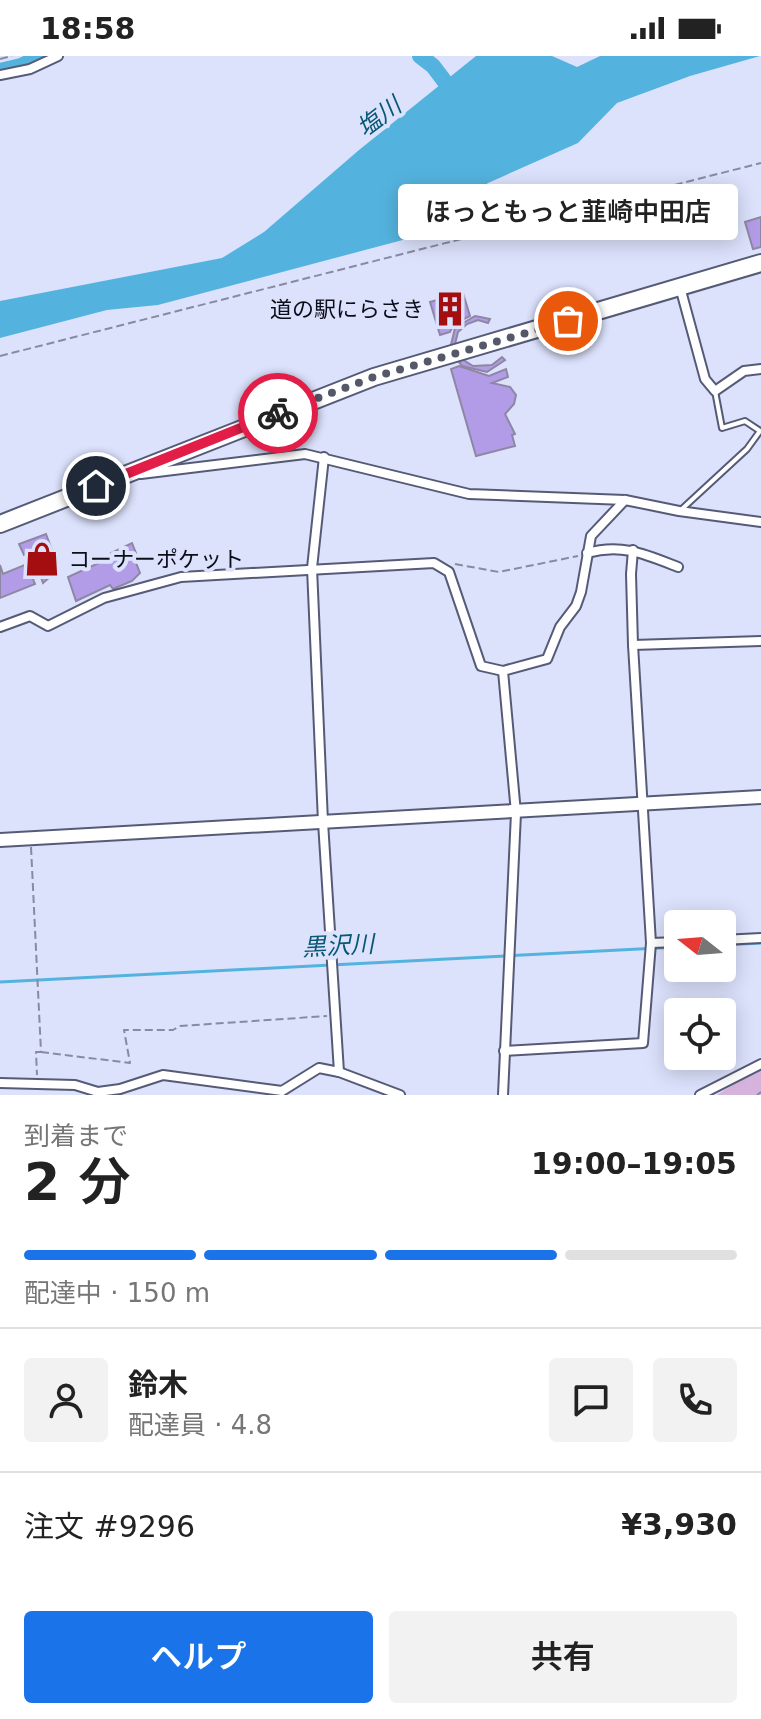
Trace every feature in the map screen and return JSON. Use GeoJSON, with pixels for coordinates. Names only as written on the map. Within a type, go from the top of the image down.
{"type":"FeatureCollection","features":[{"type":"Feature","properties":{"kind":"highway"},"geometry":{"type":"LineString","coordinates":[[0,524],[374,377],[761,263]]}},
{"type":"Feature","properties":{"kind":"street"},"geometry":{"type":"LineString","coordinates":[[0,75],[30,69],[58,56]]}},
{"type":"Feature","properties":{"kind":"street"},"geometry":{"type":"LineString","coordinates":[[679,287],[705,379],[715,391],[744,371],[761,369]]}},
{"type":"Feature","properties":{"kind":"street"},"geometry":{"type":"LineString","coordinates":[[120,476],[298,454],[324,457],[469,494],[625,500],[761,522]]}},
{"type":"Feature","properties":{"kind":"street"},"geometry":{"type":"LineString","coordinates":[[324,457],[312,568],[323,822],[339,1072]]}},
{"type":"Feature","properties":{"kind":"street"},"geometry":{"type":"LineString","coordinates":[[0,627],[30,616],[48,626],[57,624],[104,598],[181,577],[434,563],[449,572],[481,666],[503,671],[547,659],[560,627],[576,606],[586,572],[591,536],[625,500]]}},
{"type":"Feature","properties":{"kind":"street"},"geometry":{"type":"LineString","coordinates":[[587,553],[608,547],[633,550],[678,567]]}},
{"type":"Feature","properties":{"kind":"street"},"geometry":{"type":"LineString","coordinates":[[504,1051],[643,1043],[651,943],[633,645],[633,550]]}},
{"type":"Feature","properties":{"kind":"street"},"geometry":{"type":"LineString","coordinates":[[633,645],[761,641]]}},
{"type":"Feature","properties":{"kind":"street"},"geometry":{"type":"LineString","coordinates":[[503,671],[516,813],[503,1095]]}},
{"type":"Feature","properties":{"kind":"street"},"geometry":{"type":"LineString","coordinates":[[0,840],[761,797]]}},
{"type":"Feature","properties":{"kind":"street"},"geometry":{"type":"LineString","coordinates":[[736,939],[761,938]]}},
{"type":"Feature","properties":{"kind":"street"},"geometry":{"type":"LineString","coordinates":[[651,943],[664,943]]}},
{"type":"Feature","properties":{"kind":"street"},"geometry":{"type":"LineString","coordinates":[[700,1095],[761,1064]]}},
{"type":"Feature","properties":{"kind":"street"},"geometry":{"type":"LineString","coordinates":[[0,1083],[75,1085],[98,1092],[120,1089],[163,1075],[282,1091],[319,1068],[339,1072],[400,1095]]}},
{"type":"Feature","properties":{"kind":"lane"},"geometry":{"type":"LineString","coordinates":[[679,511],[747,449],[760,431],[745,421],[722,428],[715,391]]}},
{"type":"Feature","properties":{"kind":"path"},"geometry":{"type":"LineString","coordinates":[[0,59],[12,56]]}},
{"type":"Feature","properties":{"kind":"path"},"geometry":{"type":"LineString","coordinates":[[0,356],[761,163]]}},
{"type":"Feature","properties":{"kind":"path"},"geometry":{"type":"LineString","coordinates":[[434,563],[499,572],[587,553]]}},
{"type":"Feature","properties":{"kind":"path"},"geometry":{"type":"LineString","coordinates":[[30,838],[41,1052]]}},
{"type":"Feature","properties":{"kind":"path"},"geometry":{"type":"LineString","coordinates":[[37,1084],[36,1052],[130,1063],[124,1030],[173,1030],[180,1026],[335,1015]]}},
{"type":"Feature","properties":{"kind":"shaded area"},"geometry":{"type":"Polygon","coordinates":[[[761,1066],[761,1095],[717,1095],[761,1066]]]}},
{"type":"Feature","properties":{"kind":"water"},"geometry":{"type":"Polygon","coordinates":[[[476,56],[552,56],[577,67],[600,56],[760,56],[690,76],[617,103],[578,143],[488,183],[414,237],[158,305],[107,310],[0,338],[0,301],[222,258],[264,232],[359,150],[476,56]]]}},
{"type":"Feature","properties":{"kind":"building"},"geometry":{"type":"Polygon","coordinates":[[[761,217],[761,247],[753,249],[745,222],[761,217]]]}},
{"type":"Feature","properties":{"kind":"building","name":"道の駅にらさき"},"geometry":{"type":"Polygon","coordinates":[[[463,293],[470,316],[454,324],[450,332],[440,335],[430,302],[463,293]]]}},
{"type":"Feature","properties":{"kind":"building"},"geometry":{"type":"Polygon","coordinates":[[[475,316],[490,319],[488,323],[478,320],[467,324],[458,332],[455,344],[459,357],[473,366],[492,365],[502,357],[505,360],[487,372],[462,366],[450,349],[455,328],[475,316]]]}},
{"type":"Feature","properties":{"kind":"building"},"geometry":{"type":"Polygon","coordinates":[[[459,366],[489,376],[506,369],[508,377],[492,383],[510,387],[516,395],[514,404],[505,414],[515,434],[512,435],[515,446],[476,456],[451,369],[459,366]]]}},
{"type":"Feature","properties":{"kind":"building"},"geometry":{"type":"Polygon","coordinates":[[[46,534],[59,569],[43,583],[32,551],[24,555],[19,544],[46,534]]]}},
{"type":"Feature","properties":{"kind":"building"},"geometry":{"type":"Polygon","coordinates":[[[132,543],[140,573],[132,581],[113,589],[110,585],[76,601],[68,577],[112,557],[111,553],[132,543]]]}},
{"type":"Feature","properties":{"kind":"building"},"geometry":{"type":"Polygon","coordinates":[[[27,564],[35,584],[0,598],[0,565],[3,574],[27,564]]]}},
{"type":"Feature","properties":{"kind":"waterway"},"geometry":{"type":"LineString","coordinates":[[0,71],[43,56]]}},
{"type":"Feature","properties":{"kind":"waterway"},"geometry":{"type":"LineString","coordinates":[[420,56],[433,66],[455,95]]}},
{"type":"Feature","properties":{"kind":"waterway","name":"黒沢川"},"geometry":{"type":"LineString","coordinates":[[736,944],[761,943]]}},
{"type":"Feature","properties":{"kind":"waterway","name":"黒沢川"},"geometry":{"type":"LineString","coordinates":[[0,982],[664,948]]}},
{"type":"Feature","properties":{"kind":"way so far"},"geometry":{"type":"LineString","coordinates":[[278,413],[374,377],[568,321]]}},
{"type":"Feature","properties":{"kind":"place","name":"道の駅にらさき"},"geometry":{"type":"Point","coordinates":[450,309]}},
{"type":"Feature","properties":{"kind":"place","name":"ほっともっと韮崎中田店"},"geometry":{"type":"Point","coordinates":[568,321]}},
{"type":"Feature","properties":{"kind":"place","name":"コーナーポケット"},"geometry":{"type":"Point","coordinates":[42,559]}},
{"type":"Feature","properties":{"kind":"route"},"geometry":{"type":"LineString","coordinates":[[96,486],[278,413]]}},
{"type":"Feature","properties":{"kind":"water label","name":"塩川"},"geometry":{"type":"Point","coordinates":[379,117]}}]}
